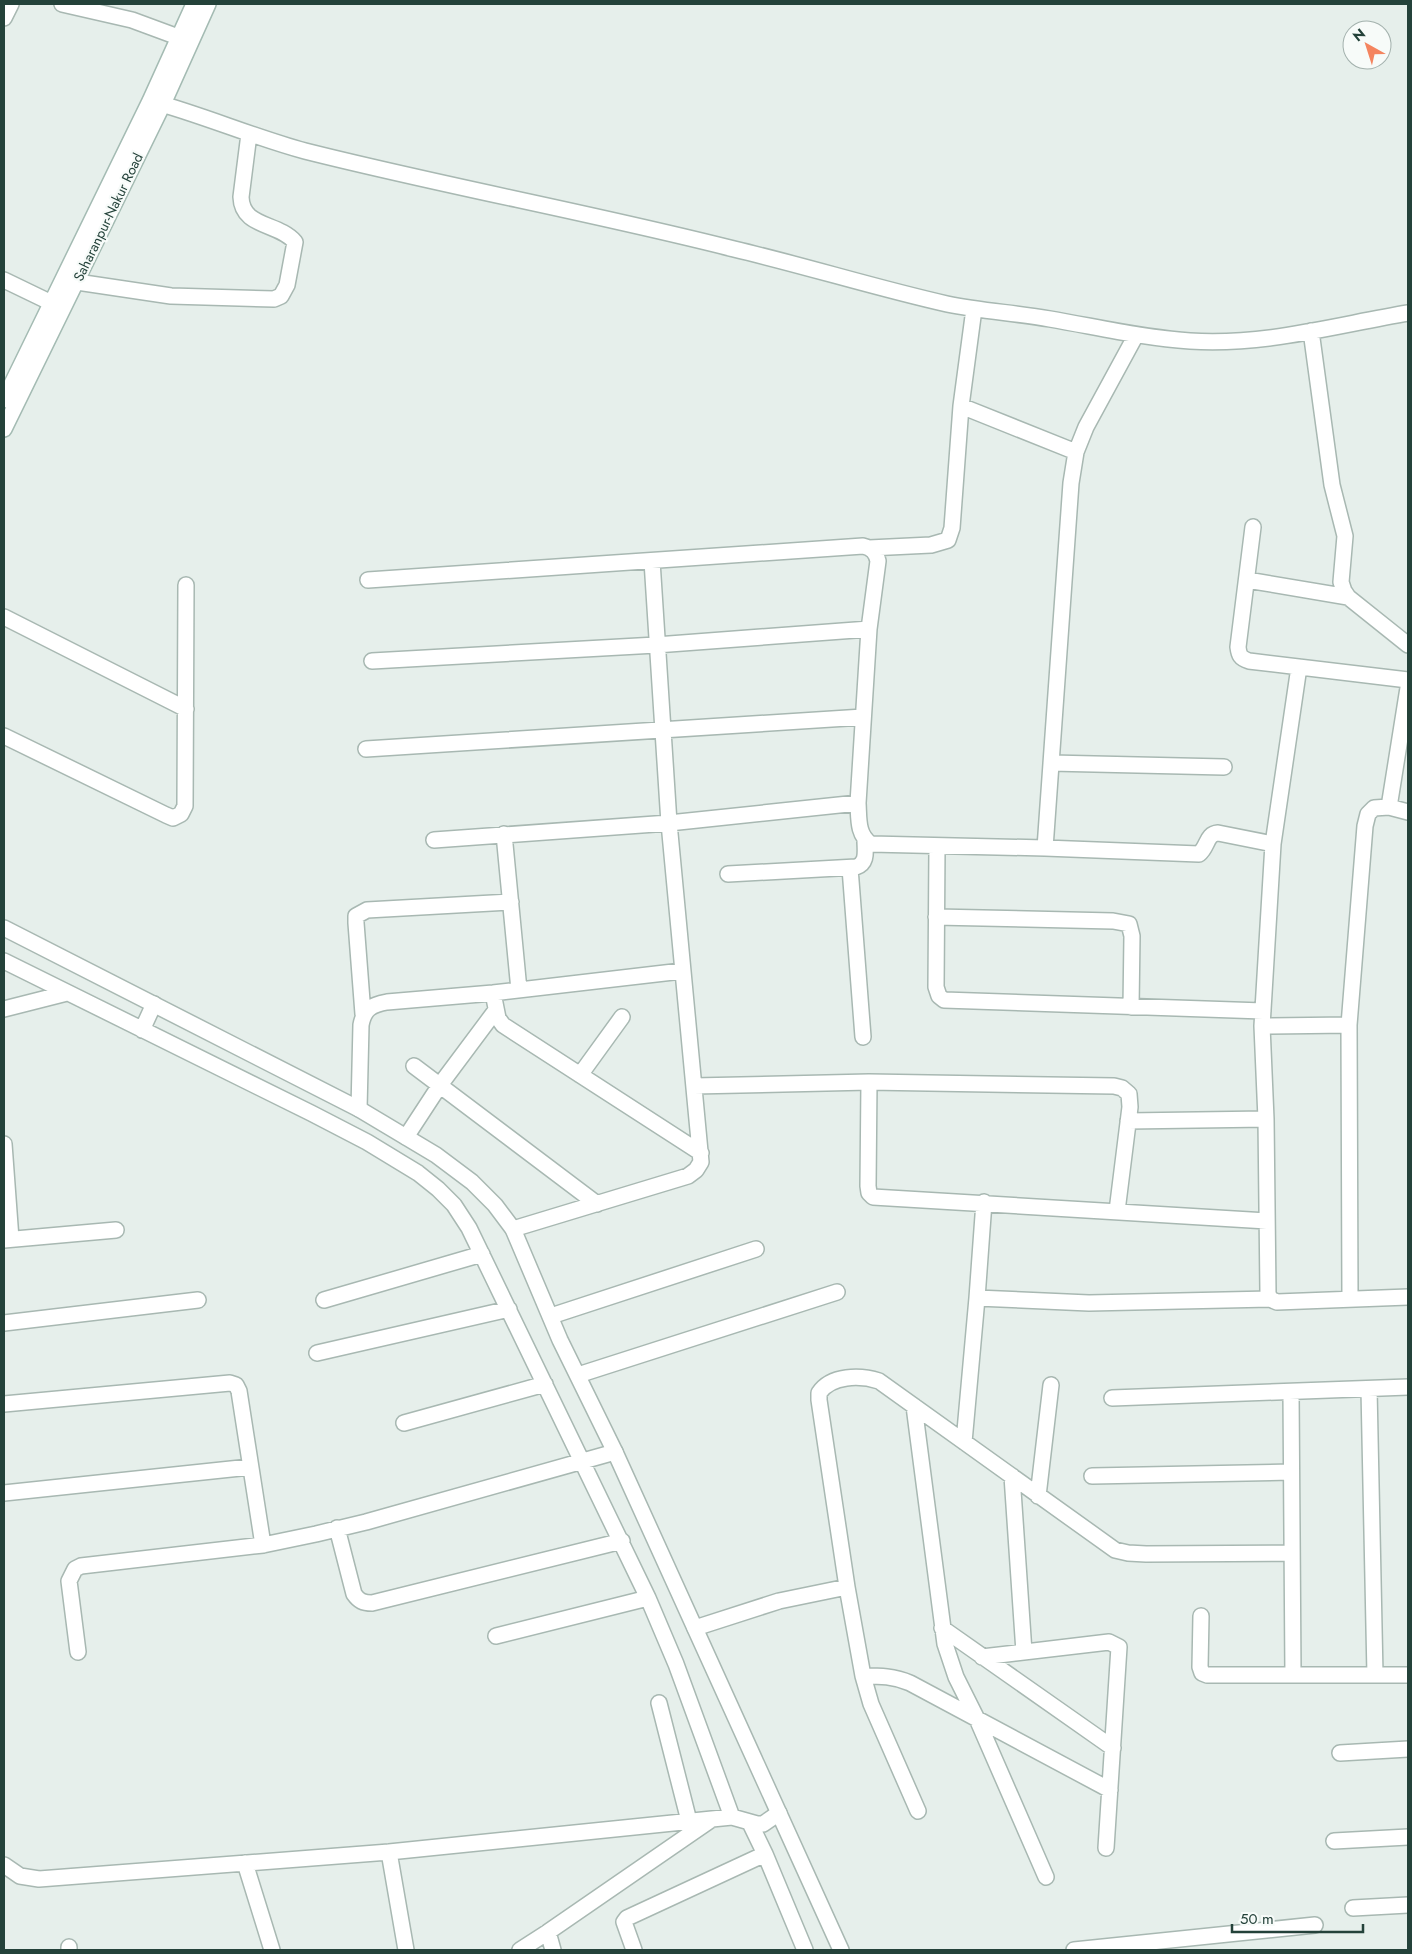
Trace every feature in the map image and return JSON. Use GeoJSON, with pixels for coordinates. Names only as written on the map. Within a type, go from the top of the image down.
{"type":"FeatureCollection","features":[{"type":"Feature","properties":{"kind":"street"},"geometry":{"type":"LineString","coordinates":[[4,18],[11,4]]}},
{"type":"Feature","properties":{"kind":"street"},"geometry":{"type":"LineString","coordinates":[[62,4],[132,20],[178,37]]}},
{"type":"Feature","properties":{"kind":"street","name":"Saharanpur-Nakur Road"},"geometry":{"type":"LineString","coordinates":[[4,400],[58,306],[77,282],[156,103],[178,37],[194,4]]}},
{"type":"Feature","properties":{"kind":"street","name":"Saharanpur-Nakur Road"},"geometry":{"type":"LineString","coordinates":[[4,429],[58,306],[156,103],[208,4]]}},
{"type":"Feature","properties":{"kind":"street"},"geometry":{"type":"LineString","coordinates":[[156,103],[304,150],[452,186],[503,195],[643,226],[904,294],[974,309],[1051,319],[1136,336],[1192,341],[1235,341],[1311,331],[1408,313]]}},
{"type":"Feature","properties":{"kind":"street"},"geometry":{"type":"LineString","coordinates":[[77,282],[178,296],[274,299],[281,296],[287,284],[295,242],[290,236],[250,218],[241,206],[240,197],[249,134]]}},
{"type":"Feature","properties":{"kind":"street"},"geometry":{"type":"LineString","coordinates":[[4,280],[58,306]]}},
{"type":"Feature","properties":{"kind":"street"},"geometry":{"type":"LineString","coordinates":[[869,548],[931,545],[948,540],[952,528],[961,406],[974,309]]}},
{"type":"Feature","properties":{"kind":"street"},"geometry":{"type":"LineString","coordinates":[[1311,331],[1332,485],[1345,536],[1340,582],[1348,597],[1408,645]]}},
{"type":"Feature","properties":{"kind":"street"},"geometry":{"type":"LineString","coordinates":[[1045,848],[1071,483],[1076,452],[1086,428],[1136,336]]}},
{"type":"Feature","properties":{"kind":"street"},"geometry":{"type":"LineString","coordinates":[[961,406],[1076,452]]}},
{"type":"Feature","properties":{"kind":"street"},"geometry":{"type":"LineString","coordinates":[[1253,527],[1238,647],[1239,655],[1243,659],[1408,680]]}},
{"type":"Feature","properties":{"kind":"street"},"geometry":{"type":"LineString","coordinates":[[368,580],[863,546],[874,551],[878,561],[869,629],[858,803],[861,832],[864,840],[865,862],[862,865],[850,868],[728,874]]}},
{"type":"Feature","properties":{"kind":"street"},"geometry":{"type":"LineString","coordinates":[[513,1230],[688,1176],[696,1170],[701,1162],[669,822],[652,561]]}},
{"type":"Feature","properties":{"kind":"street"},"geometry":{"type":"LineString","coordinates":[[1247,580],[1348,597]]}},
{"type":"Feature","properties":{"kind":"street"},"geometry":{"type":"LineString","coordinates":[[4,736],[173,818],[181,814],[185,806],[186,585]]}},
{"type":"Feature","properties":{"kind":"street"},"geometry":{"type":"LineString","coordinates":[[4,617],[186,709]]}},
{"type":"Feature","properties":{"kind":"street"},"geometry":{"type":"LineString","coordinates":[[372,662],[656,645],[869,629]]}},
{"type":"Feature","properties":{"kind":"street"},"geometry":{"type":"LineString","coordinates":[[1270,1300],[1268,1293],[1266,1119],[1262,1018],[1273,844],[1299,667]]}},
{"type":"Feature","properties":{"kind":"street"},"geometry":{"type":"LineString","coordinates":[[1389,807],[1408,688]]}},
{"type":"Feature","properties":{"kind":"street"},"geometry":{"type":"LineString","coordinates":[[366,749],[863,716]]}},
{"type":"Feature","properties":{"kind":"street"},"geometry":{"type":"LineString","coordinates":[[1051,763],[1224,767]]}},
{"type":"Feature","properties":{"kind":"street"},"geometry":{"type":"LineString","coordinates":[[434,840],[669,822],[858,803]]}},
{"type":"Feature","properties":{"kind":"street"},"geometry":{"type":"LineString","coordinates":[[1350,1298],[1349,1025],[1365,826],[1368,814],[1374,808],[1389,807],[1408,812]]}},
{"type":"Feature","properties":{"kind":"street"},"geometry":{"type":"LineString","coordinates":[[864,840],[879,846],[1045,848],[1199,854],[1205,848],[1209,836],[1213,833],[1273,844]]}},
{"type":"Feature","properties":{"kind":"street"},"geometry":{"type":"LineString","coordinates":[[504,834],[519,990]]}},
{"type":"Feature","properties":{"kind":"street"},"geometry":{"type":"LineString","coordinates":[[937,847],[936,987],[939,996],[944,1000],[1131,1007],[1349,1025]]}},
{"type":"Feature","properties":{"kind":"street"},"geometry":{"type":"LineString","coordinates":[[850,868],[863,1038]]}},
{"type":"Feature","properties":{"kind":"street"},"geometry":{"type":"LineString","coordinates":[[359,1109],[361,1025],[363,1014],[356,916],[367,910],[511,902]]}},
{"type":"Feature","properties":{"kind":"street"},"geometry":{"type":"LineString","coordinates":[[936,917],[1113,921],[1129,924],[1132,936],[1131,1007]]}},
{"type":"Feature","properties":{"kind":"street"},"geometry":{"type":"LineString","coordinates":[[4,928],[311,1113],[367,1142],[418,1173],[454,1205],[469,1228],[545,1384],[586,1460],[676,1664],[732,1817]]}},
{"type":"Feature","properties":{"kind":"street"},"geometry":{"type":"LineString","coordinates":[[4,962],[67,993],[148,1016],[359,1109],[436,1154],[472,1182],[495,1205],[513,1230],[611,1453],[695,1628],[767,1819],[841,1950]]}},
{"type":"Feature","properties":{"kind":"street"},"geometry":{"type":"LineString","coordinates":[[363,1014],[372,1005],[387,1002],[493,993],[682,971]]}},
{"type":"Feature","properties":{"kind":"street"},"geometry":{"type":"LineString","coordinates":[[4,1009],[67,993]]}},
{"type":"Feature","properties":{"kind":"street"},"geometry":{"type":"LineString","coordinates":[[493,993],[496,1010],[503,1025],[701,1153]]}},
{"type":"Feature","properties":{"kind":"street"},"geometry":{"type":"LineString","coordinates":[[406,1137],[440,1085],[496,1010]]}},
{"type":"Feature","properties":{"kind":"street"},"geometry":{"type":"LineString","coordinates":[[580,1075],[622,1016]]}},
{"type":"Feature","properties":{"kind":"street"},"geometry":{"type":"LineString","coordinates":[[414,1066],[596,1204]]}},
{"type":"Feature","properties":{"kind":"street"},"geometry":{"type":"LineString","coordinates":[[694,1086],[868,1082],[1114,1086],[1122,1088],[1129,1094],[1128,1121],[1117,1211]]}},
{"type":"Feature","properties":{"kind":"street"},"geometry":{"type":"LineString","coordinates":[[868,1082],[868,1186],[869,1193],[874,1197],[984,1202],[1267,1221]]}},
{"type":"Feature","properties":{"kind":"street"},"geometry":{"type":"LineString","coordinates":[[1128,1121],[1266,1119]]}},
{"type":"Feature","properties":{"kind":"street"},"geometry":{"type":"LineString","coordinates":[[4,1144],[8,1240],[116,1230]]}},
{"type":"Feature","properties":{"kind":"street"},"geometry":{"type":"LineString","coordinates":[[964,1442],[978,1298],[984,1202]]}},
{"type":"Feature","properties":{"kind":"street"},"geometry":{"type":"LineString","coordinates":[[551,1316],[756,1248]]}},
{"type":"Feature","properties":{"kind":"street"},"geometry":{"type":"LineString","coordinates":[[324,1300],[482,1254]]}},
{"type":"Feature","properties":{"kind":"street"},"geometry":{"type":"LineString","coordinates":[[578,1375],[837,1292]]}},
{"type":"Feature","properties":{"kind":"street"},"geometry":{"type":"LineString","coordinates":[[978,1298],[1089,1303],[1270,1300],[1277,1302],[1408,1297]]}},
{"type":"Feature","properties":{"kind":"street"},"geometry":{"type":"LineString","coordinates":[[4,1323],[198,1300]]}},
{"type":"Feature","properties":{"kind":"street"},"geometry":{"type":"LineString","coordinates":[[317,1353],[509,1309]]}},
{"type":"Feature","properties":{"kind":"street"},"geometry":{"type":"LineString","coordinates":[[918,1810],[871,1704],[863,1676],[847,1587],[819,1393],[828,1383],[856,1377],[879,1381],[1101,1542],[1115,1550],[1128,1553],[1292,1554]]}},
{"type":"Feature","properties":{"kind":"street"},"geometry":{"type":"LineString","coordinates":[[4,1404],[230,1383],[236,1385],[239,1391],[263,1545]]}},
{"type":"Feature","properties":{"kind":"street"},"geometry":{"type":"LineString","coordinates":[[404,1423],[545,1384]]}},
{"type":"Feature","properties":{"kind":"street"},"geometry":{"type":"LineString","coordinates":[[1038,1496],[1051,1385]]}},
{"type":"Feature","properties":{"kind":"street"},"geometry":{"type":"LineString","coordinates":[[1112,1398],[1408,1387]]}},
{"type":"Feature","properties":{"kind":"street"},"geometry":{"type":"LineString","coordinates":[[1369,1389],[1375,1675]]}},
{"type":"Feature","properties":{"kind":"street"},"geometry":{"type":"LineString","coordinates":[[1291,1392],[1293,1675]]}},
{"type":"Feature","properties":{"kind":"street"},"geometry":{"type":"LineString","coordinates":[[914,1406],[945,1644],[956,1677],[977,1719],[1046,1876]]}},
{"type":"Feature","properties":{"kind":"street"},"geometry":{"type":"LineString","coordinates":[[78,1652],[68,1581],[75,1569],[81,1566],[263,1545],[337,1528],[611,1453]]}},
{"type":"Feature","properties":{"kind":"street"},"geometry":{"type":"LineString","coordinates":[[4,1493],[250,1468]]}},
{"type":"Feature","properties":{"kind":"street"},"geometry":{"type":"LineString","coordinates":[[1092,1476],[1292,1472]]}},
{"type":"Feature","properties":{"kind":"street"},"geometry":{"type":"LineString","coordinates":[[1012,1476],[1024,1652]]}},
{"type":"Feature","properties":{"kind":"street"},"geometry":{"type":"LineString","coordinates":[[337,1528],[354,1594],[359,1601],[365,1603],[372,1603],[622,1542]]}},
{"type":"Feature","properties":{"kind":"street"},"geometry":{"type":"LineString","coordinates":[[695,1628],[779,1601],[847,1587]]}},
{"type":"Feature","properties":{"kind":"street"},"geometry":{"type":"LineString","coordinates":[[496,1636],[648,1598]]}},
{"type":"Feature","properties":{"kind":"street"},"geometry":{"type":"LineString","coordinates":[[1201,1616],[1200,1667],[1202,1673],[1212,1675],[1408,1674]]}},
{"type":"Feature","properties":{"kind":"street"},"geometry":{"type":"LineString","coordinates":[[942,1628],[1113,1748]]}},
{"type":"Feature","properties":{"kind":"street"},"geometry":{"type":"LineString","coordinates":[[982,1657],[1109,1642],[1119,1647],[1106,1848]]}},
{"type":"Feature","properties":{"kind":"street"},"geometry":{"type":"LineString","coordinates":[[863,1676],[900,1678],[1110,1790]]}},
{"type":"Feature","properties":{"kind":"street"},"geometry":{"type":"LineString","coordinates":[[659,1702],[689,1821]]}},
{"type":"Feature","properties":{"kind":"street"},"geometry":{"type":"LineString","coordinates":[[1340,1753],[1408,1749]]}},
{"type":"Feature","properties":{"kind":"street"},"geometry":{"type":"LineString","coordinates":[[6,1868],[20,1876],[39,1879],[389,1852],[732,1817],[767,1819]]}},
{"type":"Feature","properties":{"kind":"street"},"geometry":{"type":"LineString","coordinates":[[520,1950],[712,1819]]}},
{"type":"Feature","properties":{"kind":"street"},"geometry":{"type":"LineString","coordinates":[[767,1819],[765,1854],[805,1950]]}},
{"type":"Feature","properties":{"kind":"street"},"geometry":{"type":"LineString","coordinates":[[1334,1841],[1408,1837]]}},
{"type":"Feature","properties":{"kind":"street"},"geometry":{"type":"LineString","coordinates":[[389,1852],[406,1950]]}},
{"type":"Feature","properties":{"kind":"street"},"geometry":{"type":"LineString","coordinates":[[634,1950],[624,1922],[627,1918],[765,1854]]}},
{"type":"Feature","properties":{"kind":"street"},"geometry":{"type":"LineString","coordinates":[[245,1863],[272,1950]]}},
{"type":"Feature","properties":{"kind":"street"},"geometry":{"type":"LineString","coordinates":[[1353,1908],[1408,1905]]}},
{"type":"Feature","properties":{"kind":"street"},"geometry":{"type":"LineString","coordinates":[[1074,1950],[1315,1925]]}},
{"type":"Feature","properties":{"kind":"street"},"geometry":{"type":"LineString","coordinates":[[548,1932],[553,1950]]}}]}
